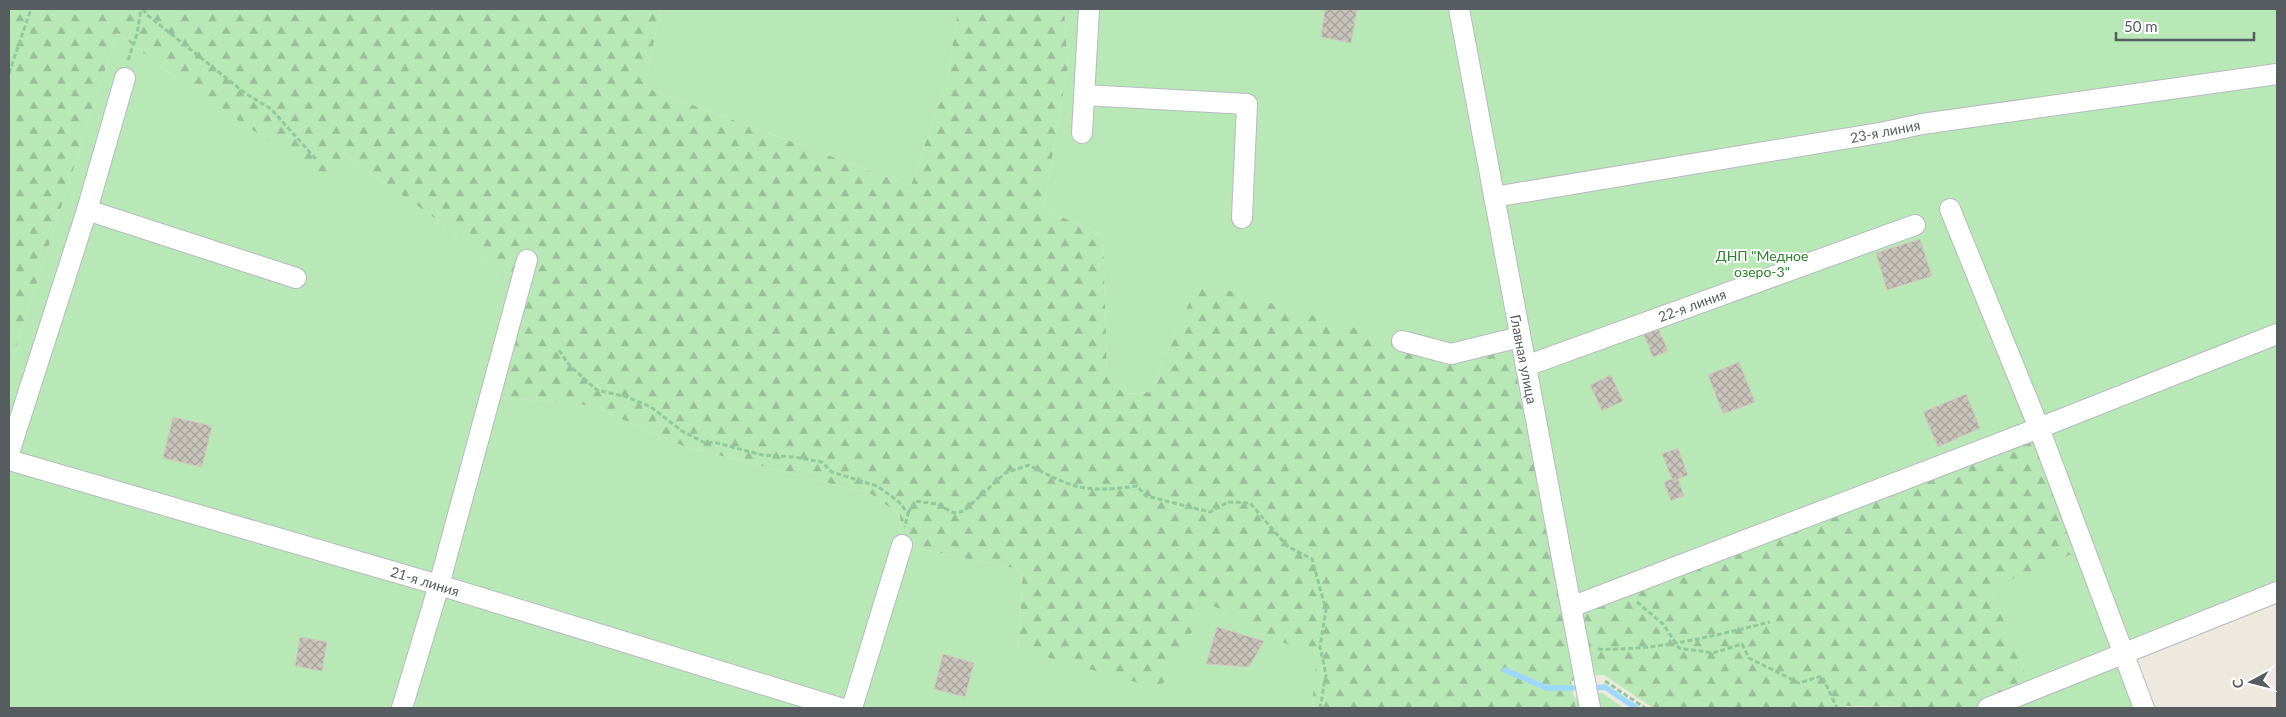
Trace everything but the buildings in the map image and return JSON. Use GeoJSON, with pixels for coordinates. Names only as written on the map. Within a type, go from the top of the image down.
{"type":"FeatureCollection","features":[{"type":"Feature","properties":{"kind":"street"},"geometry":{"type":"LineString","coordinates":[[1082,133],[1089,9]]}},
{"type":"Feature","properties":{"kind":"street","name":"Главная улица"},"geometry":{"type":"LineString","coordinates":[[1459,9],[1590,708]]}},
{"type":"Feature","properties":{"kind":"street","name":"23-я линия"},"geometry":{"type":"LineString","coordinates":[[1494,197],[1885,132],[1922,124],[2277,74]]}},
{"type":"Feature","properties":{"kind":"street"},"geometry":{"type":"LineString","coordinates":[[9,454],[87,210],[125,78]]}},
{"type":"Feature","properties":{"kind":"street"},"geometry":{"type":"LineString","coordinates":[[1084,95],[1247,104],[1242,218]]}},
{"type":"Feature","properties":{"kind":"street"},"geometry":{"type":"LineString","coordinates":[[1950,209],[2038,428],[2144,708]]}},
{"type":"Feature","properties":{"kind":"street"},"geometry":{"type":"LineString","coordinates":[[87,210],[296,278]]}},
{"type":"Feature","properties":{"kind":"street","name":"22-я линия"},"geometry":{"type":"LineString","coordinates":[[1526,366],[1915,225]]}},
{"type":"Feature","properties":{"kind":"street"},"geometry":{"type":"LineString","coordinates":[[402,708],[439,585],[527,260]]}},
{"type":"Feature","properties":{"kind":"street"},"geometry":{"type":"LineString","coordinates":[[1571,607],[2277,334]]}},
{"type":"Feature","properties":{"kind":"street"},"geometry":{"type":"LineString","coordinates":[[1402,341],[1451,354],[1520,337]]}},
{"type":"Feature","properties":{"kind":"street","name":"21-я линия"},"geometry":{"type":"LineString","coordinates":[[9,460],[439,585],[840,708]]}},
{"type":"Feature","properties":{"kind":"street"},"geometry":{"type":"LineString","coordinates":[[852,708],[902,545]]}},
{"type":"Feature","properties":{"kind":"street"},"geometry":{"type":"LineString","coordinates":[[1988,708],[2277,592]]}},
{"type":"Feature","properties":{"kind":"path"},"geometry":{"type":"LineString","coordinates":[[9,73],[31,9]]}},
{"type":"Feature","properties":{"kind":"path"},"geometry":{"type":"LineString","coordinates":[[125,78],[142,9]]}},
{"type":"Feature","properties":{"kind":"path"},"geometry":{"type":"LineString","coordinates":[[142,9],[245,93],[271,109],[316,159]]}},
{"type":"Feature","properties":{"kind":"path"},"geometry":{"type":"LineString","coordinates":[[559,350],[570,366],[598,390],[627,397],[651,407],[682,431],[703,442],[717,443],[762,455],[794,457],[822,462],[832,472],[877,486],[898,501],[908,512]]}},
{"type":"Feature","properties":{"kind":"path"},"geometry":{"type":"LineString","coordinates":[[902,545],[908,512],[915,501],[937,504],[954,513],[964,511],[1005,473],[1029,465],[1066,484],[1095,491],[1137,486],[1146,496],[1210,512],[1228,502],[1250,503],[1287,546],[1312,559],[1326,610],[1320,647],[1326,675],[1320,708]]}},
{"type":"Feature","properties":{"kind":"path"},"geometry":{"type":"LineString","coordinates":[[1620,588],[1663,624],[1679,648],[1713,653],[1742,644],[1749,658],[1799,683],[1822,676],[1837,708]]}},
{"type":"Feature","properties":{"kind":"path"},"geometry":{"type":"LineString","coordinates":[[1590,649],[1627,650],[1694,641],[1770,622]]}},
{"type":"Feature","properties":{"kind":"path"},"geometry":{"type":"LineString","coordinates":[[1606,681],[1645,708]]}},
{"type":"Feature","properties":{"kind":"green space"},"geometry":{"type":"Polygon","coordinates":[[[9,9],[661,9],[644,87],[911,186],[948,75],[958,9],[1064,9],[1068,67],[1043,209],[1103,235],[1107,372],[1124,394],[1151,392],[1178,325],[1200,282],[1425,349],[1521,340],[1571,607],[2039,428],[2084,549],[1991,588],[2032,690],[1988,708],[1846,706],[1843,708],[1653,708],[1604,675],[1594,675],[1571,681],[1576,708],[1312,708],[1316,659],[1208,603],[1160,689],[1018,649],[1023,570],[902,545],[900,515],[871,494],[683,446],[592,406],[491,396],[519,293],[443,224],[344,154],[327,179],[189,88],[117,33],[9,370],[9,9]]]}},
{"type":"Feature","properties":{"kind":"green space"},"geometry":{"type":"Polygon","coordinates":[[[661,9],[958,9],[948,75],[911,186],[644,87],[661,9]]]}},
{"type":"Feature","properties":{"kind":"green space","name":"ДНП \"Медное озеро-3\""},"geometry":{"type":"Polygon","coordinates":[[[1064,9],[2277,9],[2277,592],[2124,653],[2144,708],[1988,708],[2031,690],[1991,588],[1571,607],[1479,348],[1178,325],[1151,392],[1124,394],[1107,373],[1103,235],[1043,209],[1068,67],[1064,9]]]}},
{"type":"Feature","properties":{"kind":"green space"},"geometry":{"type":"Polygon","coordinates":[[[117,33],[189,88],[327,178],[344,154],[443,224],[519,293],[491,396],[592,406],[683,446],[871,494],[900,515],[902,545],[1023,570],[1018,649],[1208,602],[1317,659],[1312,708],[9,708],[9,370],[117,33]]]}},
{"type":"Feature","properties":{"kind":"green space"},"geometry":{"type":"Polygon","coordinates":[[[1602,693],[1624,708],[1576,708],[1574,698],[1602,693]]]}},
{"type":"Feature","properties":{"kind":"waterway"},"geometry":{"type":"LineString","coordinates":[[1505,670],[1547,688],[1577,688]]}},
{"type":"Feature","properties":{"kind":"waterway"},"geometry":{"type":"LineString","coordinates":[[1593,688],[1605,687],[1636,708]]}}]}
